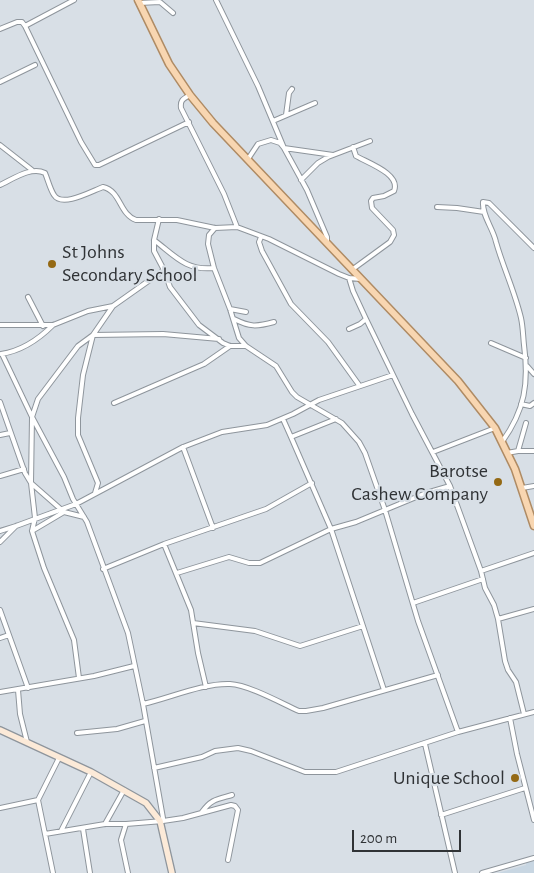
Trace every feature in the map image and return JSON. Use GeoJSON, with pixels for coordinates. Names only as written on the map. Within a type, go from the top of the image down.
{"type":"FeatureCollection","features":[{"type":"Feature","properties":{"kind":"main road"},"geometry":{"type":"LineString","coordinates":[[139,1],[169,64],[190,95],[213,123],[458,381],[495,428],[522,488],[534,523]]}},
{"type":"Feature","properties":{"kind":"main road"},"geometry":{"type":"LineString","coordinates":[[0,730],[91,772],[146,803],[162,821],[172,873]]}},
{"type":"Feature","properties":{"kind":"street"},"geometry":{"type":"LineString","coordinates":[[25,26],[74,0]]}},
{"type":"Feature","properties":{"kind":"street"},"geometry":{"type":"LineString","coordinates":[[216,0],[258,86],[284,148],[307,190],[327,237],[327,242]]}},
{"type":"Feature","properties":{"kind":"street"},"geometry":{"type":"LineString","coordinates":[[139,1],[160,2],[173,13]]}},
{"type":"Feature","properties":{"kind":"street"},"geometry":{"type":"LineString","coordinates":[[0,30],[17,22],[22,22],[25,26],[81,142],[95,165],[99,165],[189,122]]}},
{"type":"Feature","properties":{"kind":"street"},"geometry":{"type":"LineString","coordinates":[[0,82],[35,65]]}},
{"type":"Feature","properties":{"kind":"street"},"geometry":{"type":"LineString","coordinates":[[286,115],[289,94],[292,89]]}},
{"type":"Feature","properties":{"kind":"street"},"geometry":{"type":"LineString","coordinates":[[190,95],[180,103],[224,194],[237,227]]}},
{"type":"Feature","properties":{"kind":"street"},"geometry":{"type":"LineString","coordinates":[[272,121],[315,103]]}},
{"type":"Feature","properties":{"kind":"street"},"geometry":{"type":"LineString","coordinates":[[248,159],[256,146],[263,142],[276,141],[284,148],[333,155]]}},
{"type":"Feature","properties":{"kind":"street"},"geometry":{"type":"LineString","coordinates":[[301,180],[318,163],[333,155],[370,141]]}},
{"type":"Feature","properties":{"kind":"street"},"geometry":{"type":"LineString","coordinates":[[0,144],[32,170]]}},
{"type":"Feature","properties":{"kind":"street"},"geometry":{"type":"LineString","coordinates":[[353,147],[356,156],[384,171],[396,184],[394,191],[384,196],[373,198],[371,201],[372,208],[393,230],[393,238],[353,269]]}},
{"type":"Feature","properties":{"kind":"street"},"geometry":{"type":"LineString","coordinates":[[0,185],[32,170],[39,170],[44,173],[54,195],[62,201],[68,201],[103,187],[107,188],[116,195],[130,218],[136,220],[177,220],[216,228],[237,227],[261,236],[350,278],[363,279]]}},
{"type":"Feature","properties":{"kind":"street"},"geometry":{"type":"LineString","coordinates":[[502,442],[513,427],[522,404],[527,366],[521,319],[496,239],[482,203],[489,203],[534,248]]}},
{"type":"Feature","properties":{"kind":"street"},"geometry":{"type":"LineString","coordinates":[[437,207],[484,212]]}},
{"type":"Feature","properties":{"kind":"street"},"geometry":{"type":"LineString","coordinates":[[159,219],[154,240],[154,250],[170,288],[195,321],[230,346],[246,346]]}},
{"type":"Feature","properties":{"kind":"street"},"geometry":{"type":"LineString","coordinates":[[216,228],[209,235],[208,244],[214,268],[234,319],[239,338],[246,346],[276,366],[292,392],[310,405],[336,419],[351,432],[365,453],[385,510],[413,603],[458,732]]}},
{"type":"Feature","properties":{"kind":"street"},"geometry":{"type":"LineString","coordinates":[[261,236],[259,242],[262,251],[291,304],[328,342],[359,385]]}},
{"type":"Feature","properties":{"kind":"street"},"geometry":{"type":"LineString","coordinates":[[154,240],[191,267],[201,269],[214,268]]}},
{"type":"Feature","properties":{"kind":"street"},"geometry":{"type":"LineString","coordinates":[[79,678],[74,640],[44,568],[32,531],[35,518],[31,483],[32,417],[38,399],[59,369],[78,346],[93,335],[113,306],[164,270]]}},
{"type":"Feature","properties":{"kind":"street"},"geometry":{"type":"LineString","coordinates":[[350,278],[353,291],[366,319],[450,486],[481,571],[485,588],[494,605],[505,661],[508,670],[516,682],[524,714]]}},
{"type":"Feature","properties":{"kind":"street"},"geometry":{"type":"LineString","coordinates":[[28,297],[43,326]]}},
{"type":"Feature","properties":{"kind":"street"},"geometry":{"type":"LineString","coordinates":[[113,306],[88,311],[53,325],[31,342],[12,352],[1,354],[84,518],[128,633],[143,704],[162,821]]}},
{"type":"Feature","properties":{"kind":"street"},"geometry":{"type":"LineString","coordinates":[[230,309],[246,312]]}},
{"type":"Feature","properties":{"kind":"street"},"geometry":{"type":"LineString","coordinates":[[234,319],[255,326],[274,322]]}},
{"type":"Feature","properties":{"kind":"street"},"geometry":{"type":"LineString","coordinates":[[348,329],[366,319]]}},
{"type":"Feature","properties":{"kind":"street"},"geometry":{"type":"LineString","coordinates":[[0,326],[53,325]]}},
{"type":"Feature","properties":{"kind":"street"},"geometry":{"type":"LineString","coordinates":[[93,335],[164,334],[219,339]]}},
{"type":"Feature","properties":{"kind":"street"},"geometry":{"type":"LineString","coordinates":[[93,335],[83,375],[78,435],[98,483],[95,493]]}},
{"type":"Feature","properties":{"kind":"street"},"geometry":{"type":"LineString","coordinates":[[491,342],[526,358]]}},
{"type":"Feature","properties":{"kind":"street"},"geometry":{"type":"LineString","coordinates":[[114,403],[204,364],[230,346]]}},
{"type":"Feature","properties":{"kind":"street"},"geometry":{"type":"LineString","coordinates":[[527,366],[534,374]]}},
{"type":"Feature","properties":{"kind":"street"},"geometry":{"type":"LineString","coordinates":[[0,531],[76,504],[183,448],[222,432],[267,425],[359,385],[393,375]]}},
{"type":"Feature","properties":{"kind":"street"},"geometry":{"type":"LineString","coordinates":[[0,402],[10,433],[31,483],[62,510],[84,518]]}},
{"type":"Feature","properties":{"kind":"street"},"geometry":{"type":"LineString","coordinates":[[522,404],[530,406],[534,403]]}},
{"type":"Feature","properties":{"kind":"street"},"geometry":{"type":"LineString","coordinates":[[283,419],[332,529],[384,690]]}},
{"type":"Feature","properties":{"kind":"street"},"geometry":{"type":"LineString","coordinates":[[291,437],[336,419]]}},
{"type":"Feature","properties":{"kind":"street"},"geometry":{"type":"LineString","coordinates":[[518,451],[526,423]]}},
{"type":"Feature","properties":{"kind":"street"},"geometry":{"type":"LineString","coordinates":[[433,452],[495,428]]}},
{"type":"Feature","properties":{"kind":"street"},"geometry":{"type":"LineString","coordinates":[[0,435],[10,433]]}},
{"type":"Feature","properties":{"kind":"street"},"geometry":{"type":"LineString","coordinates":[[183,448],[213,528]]}},
{"type":"Feature","properties":{"kind":"street"},"geometry":{"type":"LineString","coordinates":[[507,453],[534,451]]}},
{"type":"Feature","properties":{"kind":"street"},"geometry":{"type":"LineString","coordinates":[[0,476],[24,469]]}},
{"type":"Feature","properties":{"kind":"street"},"geometry":{"type":"LineString","coordinates":[[103,569],[164,544],[266,509],[312,483]]}},
{"type":"Feature","properties":{"kind":"street"},"geometry":{"type":"LineString","coordinates":[[177,573],[229,557],[260,563],[332,529],[356,522],[426,493],[450,486]]}},
{"type":"Feature","properties":{"kind":"street"},"geometry":{"type":"LineString","coordinates":[[522,488],[534,486]]}},
{"type":"Feature","properties":{"kind":"street"},"geometry":{"type":"LineString","coordinates":[[32,531],[62,510]]}},
{"type":"Feature","properties":{"kind":"street"},"geometry":{"type":"LineString","coordinates":[[0,542],[16,526]]}},
{"type":"Feature","properties":{"kind":"street"},"geometry":{"type":"LineString","coordinates":[[164,544],[192,610],[206,687]]}},
{"type":"Feature","properties":{"kind":"street"},"geometry":{"type":"LineString","coordinates":[[481,571],[534,553]]}},
{"type":"Feature","properties":{"kind":"street"},"geometry":{"type":"LineString","coordinates":[[413,603],[483,579]]}},
{"type":"Feature","properties":{"kind":"street"},"geometry":{"type":"LineString","coordinates":[[498,619],[534,608]]}},
{"type":"Feature","properties":{"kind":"street"},"geometry":{"type":"LineString","coordinates":[[0,610],[28,688]]}},
{"type":"Feature","properties":{"kind":"street"},"geometry":{"type":"LineString","coordinates":[[193,623],[255,631],[300,646],[363,626]]}},
{"type":"Feature","properties":{"kind":"street"},"geometry":{"type":"LineString","coordinates":[[0,638],[9,635]]}},
{"type":"Feature","properties":{"kind":"street"},"geometry":{"type":"LineString","coordinates":[[0,692],[134,666]]}},
{"type":"Feature","properties":{"kind":"street"},"geometry":{"type":"LineString","coordinates":[[143,704],[206,687],[230,684],[244,687],[299,711],[306,711],[438,676]]}},
{"type":"Feature","properties":{"kind":"street"},"geometry":{"type":"LineString","coordinates":[[18,690],[20,714],[27,742]]}},
{"type":"Feature","properties":{"kind":"street"},"geometry":{"type":"LineString","coordinates":[[154,768],[202,757],[215,751],[238,748],[251,751],[305,772],[336,772],[458,732],[534,712]]}},
{"type":"Feature","properties":{"kind":"street"},"geometry":{"type":"LineString","coordinates":[[510,718],[534,820]]}},
{"type":"Feature","properties":{"kind":"street"},"geometry":{"type":"LineString","coordinates":[[77,733],[146,722]]}},
{"type":"Feature","properties":{"kind":"street"},"geometry":{"type":"LineString","coordinates":[[425,744],[455,873]]}},
{"type":"Feature","properties":{"kind":"street"},"geometry":{"type":"LineString","coordinates":[[53,873],[38,800],[59,758]]}},
{"type":"Feature","properties":{"kind":"street"},"geometry":{"type":"LineString","coordinates":[[61,832],[91,772]]}},
{"type":"Feature","properties":{"kind":"street"},"geometry":{"type":"LineString","coordinates":[[441,815],[525,788]]}},
{"type":"Feature","properties":{"kind":"street"},"geometry":{"type":"LineString","coordinates":[[105,824],[124,790]]}},
{"type":"Feature","properties":{"kind":"street"},"geometry":{"type":"LineString","coordinates":[[202,812],[213,800],[232,795]]}},
{"type":"Feature","properties":{"kind":"street"},"geometry":{"type":"LineString","coordinates":[[0,808],[38,800]]}},
{"type":"Feature","properties":{"kind":"street"},"geometry":{"type":"LineString","coordinates":[[45,834],[105,824],[162,821],[231,805],[238,808],[228,860]]}},
{"type":"Feature","properties":{"kind":"street"},"geometry":{"type":"LineString","coordinates":[[126,824],[121,840],[128,873]]}},
{"type":"Feature","properties":{"kind":"street"},"geometry":{"type":"LineString","coordinates":[[83,829],[90,873]]}},
{"type":"Feature","properties":{"kind":"street"},"geometry":{"type":"LineString","coordinates":[[482,873],[534,858]]}},
{"type":"Feature","properties":{"kind":"shaded area"},"geometry":{"type":"Polygon","coordinates":[[[534,861],[534,873],[498,873],[526,865],[526,862],[534,861]]]}},
{"type":"Feature","properties":{"kind":"place","name":"St Johns Secondary School"},"geometry":{"type":"Point","coordinates":[52,264]}},
{"type":"Feature","properties":{"kind":"place","name":"Barotse Cashew Company"},"geometry":{"type":"Point","coordinates":[498,482]}},
{"type":"Feature","properties":{"kind":"place","name":"Unique School"},"geometry":{"type":"Point","coordinates":[515,778]}}]}
